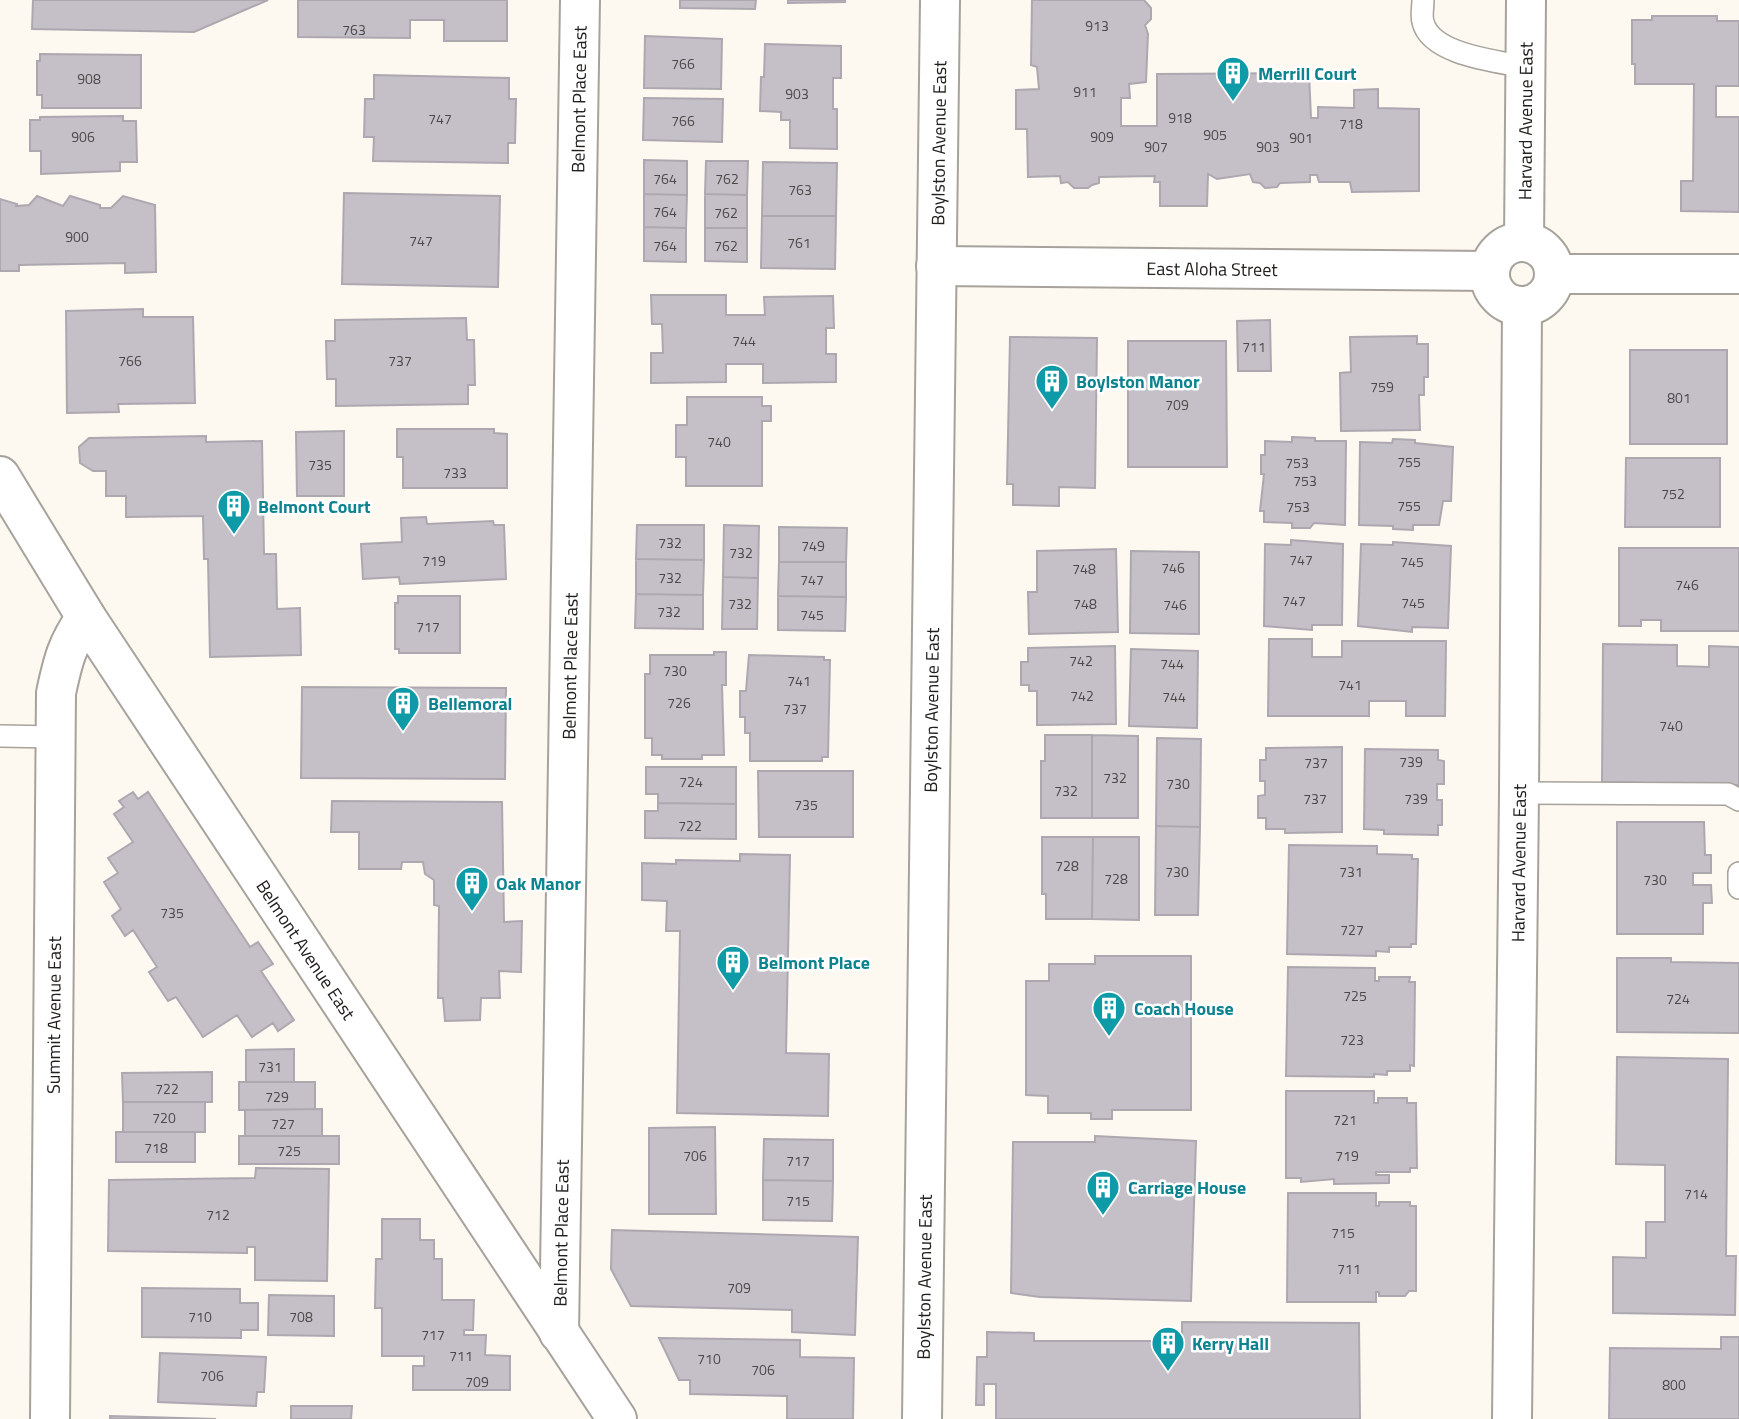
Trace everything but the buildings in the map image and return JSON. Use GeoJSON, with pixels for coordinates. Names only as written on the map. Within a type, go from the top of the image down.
{"type":"FeatureCollection","features":[{"type":"Feature","properties":{"kind":"street","name":"Belmont Place East"},"geometry":{"type":"LineString","coordinates":[[559,1333],[580,0]]}},
{"type":"Feature","properties":{"kind":"street","name":"Boylston Avenue East"},"geometry":{"type":"LineString","coordinates":[[922,1419],[940,0]]}},
{"type":"Feature","properties":{"kind":"street","name":"Harvard Avenue East"},"geometry":{"type":"LineString","coordinates":[[1524,242],[1526,0]]}},
{"type":"Feature","properties":{"kind":"street"},"geometry":{"type":"LineString","coordinates":[[1524,242],[1537,245],[1545,252],[1551,260],[1554,274],[1544,298],[1522,306],[1503,300],[1490,282],[1490,271],[1493,260],[1507,245],[1524,242]]}},
{"type":"Feature","properties":{"kind":"street","name":"East Aloha Street"},"geometry":{"type":"LineString","coordinates":[[936,266],[1490,271]]}},
{"type":"Feature","properties":{"kind":"street"},"geometry":{"type":"LineString","coordinates":[[1554,274],[1739,274]]}},
{"type":"Feature","properties":{"kind":"street","name":"Harvard Avenue East"},"geometry":{"type":"LineString","coordinates":[[1512,1419],[1520,793],[1522,306]]}},
{"type":"Feature","properties":{"kind":"street","name":"Belmont Avenue East"},"geometry":{"type":"LineString","coordinates":[[0,476],[86,617],[617,1419]]}},
{"type":"Feature","properties":{"kind":"street","name":"Summit Avenue East"},"geometry":{"type":"LineString","coordinates":[[50,1419],[56,693],[70,639],[86,617]]}},
{"type":"Feature","properties":{"kind":"lane"},"geometry":{"type":"LineString","coordinates":[[1423,0],[1423,23],[1435,42],[1474,57],[1525,67]]}},
{"type":"Feature","properties":{"kind":"lane"},"geometry":{"type":"LineString","coordinates":[[0,736],[55,737]]}},
{"type":"Feature","properties":{"kind":"lane"},"geometry":{"type":"LineString","coordinates":[[1520,793],[1728,794],[1739,800]]}},
{"type":"Feature","properties":{"kind":"lane"},"geometry":{"type":"LineString","coordinates":[[1739,873],[1739,888]]}},
{"type":"Feature","properties":{"kind":"place","name":"Merrill Court"},"geometry":{"type":"Point","coordinates":[1233,103]}},
{"type":"Feature","properties":{"kind":"place","name":"Boylston Manor"},"geometry":{"type":"Point","coordinates":[1052,411]}},
{"type":"Feature","properties":{"kind":"place","name":"Belmont Court"},"geometry":{"type":"Point","coordinates":[234,536]}},
{"type":"Feature","properties":{"kind":"place","name":"Bellemoral"},"geometry":{"type":"Point","coordinates":[403,733]}},
{"type":"Feature","properties":{"kind":"place","name":"Oak Manor"},"geometry":{"type":"Point","coordinates":[472,913]}},
{"type":"Feature","properties":{"kind":"place","name":"Belmont Place"},"geometry":{"type":"Point","coordinates":[733,992]}},
{"type":"Feature","properties":{"kind":"place","name":"Coach House"},"geometry":{"type":"Point","coordinates":[1109,1038]}},
{"type":"Feature","properties":{"kind":"place","name":"Carriage House"},"geometry":{"type":"Point","coordinates":[1103,1217]}},
{"type":"Feature","properties":{"kind":"place","name":"Kerry Hall"},"geometry":{"type":"Point","coordinates":[1168,1373]}}]}
